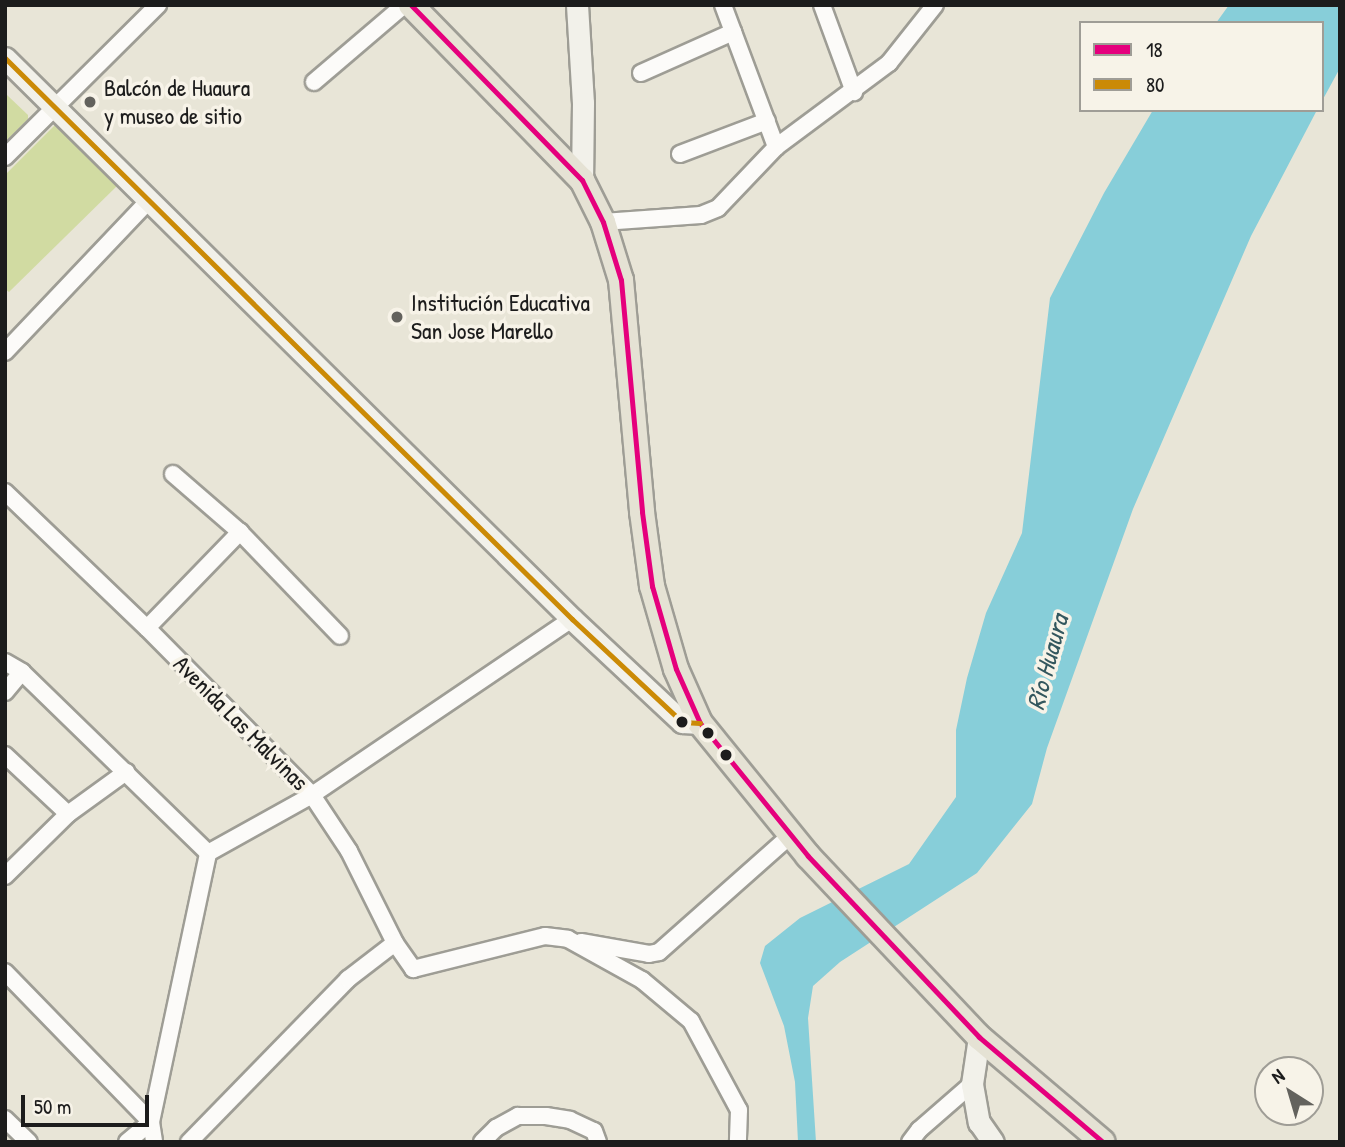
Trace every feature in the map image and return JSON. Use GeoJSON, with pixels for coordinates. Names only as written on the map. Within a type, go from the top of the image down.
{"type":"FeatureCollection","features":[{"type":"Feature","properties":{"kind":"main road"},"geometry":{"type":"LineString","coordinates":[[411,5],[582,180],[603,222],[621,280],[642,512],[652,586],[676,669],[700,723],[808,856],[979,1037],[1103,1142]]}},
{"type":"Feature","properties":{"kind":"main road"},"geometry":{"type":"LineString","coordinates":[[577,5],[583,103],[582,180]]}},
{"type":"Feature","properties":{"kind":"main road"},"geometry":{"type":"LineString","coordinates":[[5,58],[572,619],[681,722],[700,723]]}},
{"type":"Feature","properties":{"kind":"main road"},"geometry":{"type":"LineString","coordinates":[[979,1037],[972,1084],[979,1122],[993,1142]]}},
{"type":"Feature","properties":{"kind":"street"},"geometry":{"type":"LineString","coordinates":[[5,157],[158,5]]}},
{"type":"Feature","properties":{"kind":"street"},"geometry":{"type":"LineString","coordinates":[[314,82],[404,5]]}},
{"type":"Feature","properties":{"kind":"street"},"geometry":{"type":"LineString","coordinates":[[723,5],[776,147]]}},
{"type":"Feature","properties":{"kind":"street"},"geometry":{"type":"LineString","coordinates":[[822,5],[853,92]]}},
{"type":"Feature","properties":{"kind":"street"},"geometry":{"type":"LineString","coordinates":[[603,222],[711,212],[724,203],[776,147],[889,63],[934,6]]}},
{"type":"Feature","properties":{"kind":"street"},"geometry":{"type":"LineString","coordinates":[[642,72],[733,32]]}},
{"type":"Feature","properties":{"kind":"street"},"geometry":{"type":"LineString","coordinates":[[680,154],[766,121]]}},
{"type":"Feature","properties":{"kind":"street"},"geometry":{"type":"LineString","coordinates":[[5,352],[149,201]]}},
{"type":"Feature","properties":{"kind":"street"},"geometry":{"type":"LineString","coordinates":[[173,474],[240,532],[340,636]]}},
{"type":"Feature","properties":{"kind":"street","name":"Avenida Las Malvinas"},"geometry":{"type":"LineString","coordinates":[[5,492],[147,628],[312,795],[572,619]]}},
{"type":"Feature","properties":{"kind":"street"},"geometry":{"type":"LineString","coordinates":[[147,628],[240,532]]}},
{"type":"Feature","properties":{"kind":"street"},"geometry":{"type":"LineString","coordinates":[[5,662],[22,672],[208,853]]}},
{"type":"Feature","properties":{"kind":"street"},"geometry":{"type":"LineString","coordinates":[[5,692],[22,672]]}},
{"type":"Feature","properties":{"kind":"street"},"geometry":{"type":"LineString","coordinates":[[5,755],[68,814]]}},
{"type":"Feature","properties":{"kind":"street"},"geometry":{"type":"LineString","coordinates":[[5,876],[68,814],[126,772]]}},
{"type":"Feature","properties":{"kind":"street"},"geometry":{"type":"LineString","coordinates":[[154,1142],[151,1122],[208,853],[312,795],[349,851],[396,943],[413,969],[545,936],[649,954],[659,952],[791,835]]}},
{"type":"Feature","properties":{"kind":"street"},"geometry":{"type":"LineString","coordinates":[[568,939],[642,980],[691,1021],[739,1110],[738,1142]]}},
{"type":"Feature","properties":{"kind":"street"},"geometry":{"type":"LineString","coordinates":[[201,1138],[348,979],[396,943]]}},
{"type":"Feature","properties":{"kind":"street"},"geometry":{"type":"LineString","coordinates":[[5,972],[151,1122]]}},
{"type":"Feature","properties":{"kind":"street"},"geometry":{"type":"LineString","coordinates":[[911,1142],[919,1130],[972,1084]]}},
{"type":"Feature","properties":{"kind":"street"},"geometry":{"type":"LineString","coordinates":[[482,1142],[496,1128],[519,1116],[546,1116],[570,1120],[594,1131],[598,1142]]}},
{"type":"Feature","properties":{"kind":"street"},"geometry":{"type":"LineString","coordinates":[[5,1119],[29,1142]]}},
{"type":"Feature","properties":{"kind":"street"},"geometry":{"type":"LineString","coordinates":[[127,1142],[151,1122]]}},
{"type":"Feature","properties":{"kind":"green space"},"geometry":{"type":"Polygon","coordinates":[[[7,95],[28,115],[28,119],[5,142],[7,95]]]}},
{"type":"Feature","properties":{"kind":"green space"},"geometry":{"type":"Polygon","coordinates":[[[55,125],[118,185],[9,292],[5,289],[5,175],[55,125]]]}},
{"type":"Feature","properties":{"kind":"water"},"geometry":{"type":"Polygon","coordinates":[[[1229,5],[1340,5],[1340,68],[1324,97],[1324,21],[1217,21],[1229,5]]]}},
{"type":"Feature","properties":{"kind":"water","name":"Río Huaura"},"geometry":{"type":"Polygon","coordinates":[[[1152,112],[1316,112],[1251,236],[1133,509],[1047,748],[1032,804],[977,873],[840,962],[813,986],[808,1018],[816,1142],[798,1142],[795,1082],[784,1026],[760,963],[765,946],[800,918],[909,864],[956,797],[956,730],[967,678],[986,613],[1022,533],[1050,298],[1104,193],[1152,112]]]}},
{"type":"Feature","properties":{"kind":"transit line","name":"18"},"geometry":{"type":"LineString","coordinates":[[411,5],[582,180],[603,222],[621,280],[642,512],[652,586],[676,669],[700,723],[808,856],[979,1037],[1103,1142]]}},
{"type":"Feature","properties":{"kind":"transit line","name":"80"},"geometry":{"type":"LineString","coordinates":[[5,58],[572,619],[682,722],[700,723]]}},
{"type":"Feature","properties":{"kind":"place","name":"Balcón de Huaura y museo de sitio"},"geometry":{"type":"Point","coordinates":[90,102]}},
{"type":"Feature","properties":{"kind":"place","name":"Institución Educativa San Jose Marello"},"geometry":{"type":"Point","coordinates":[397,317]}}]}
